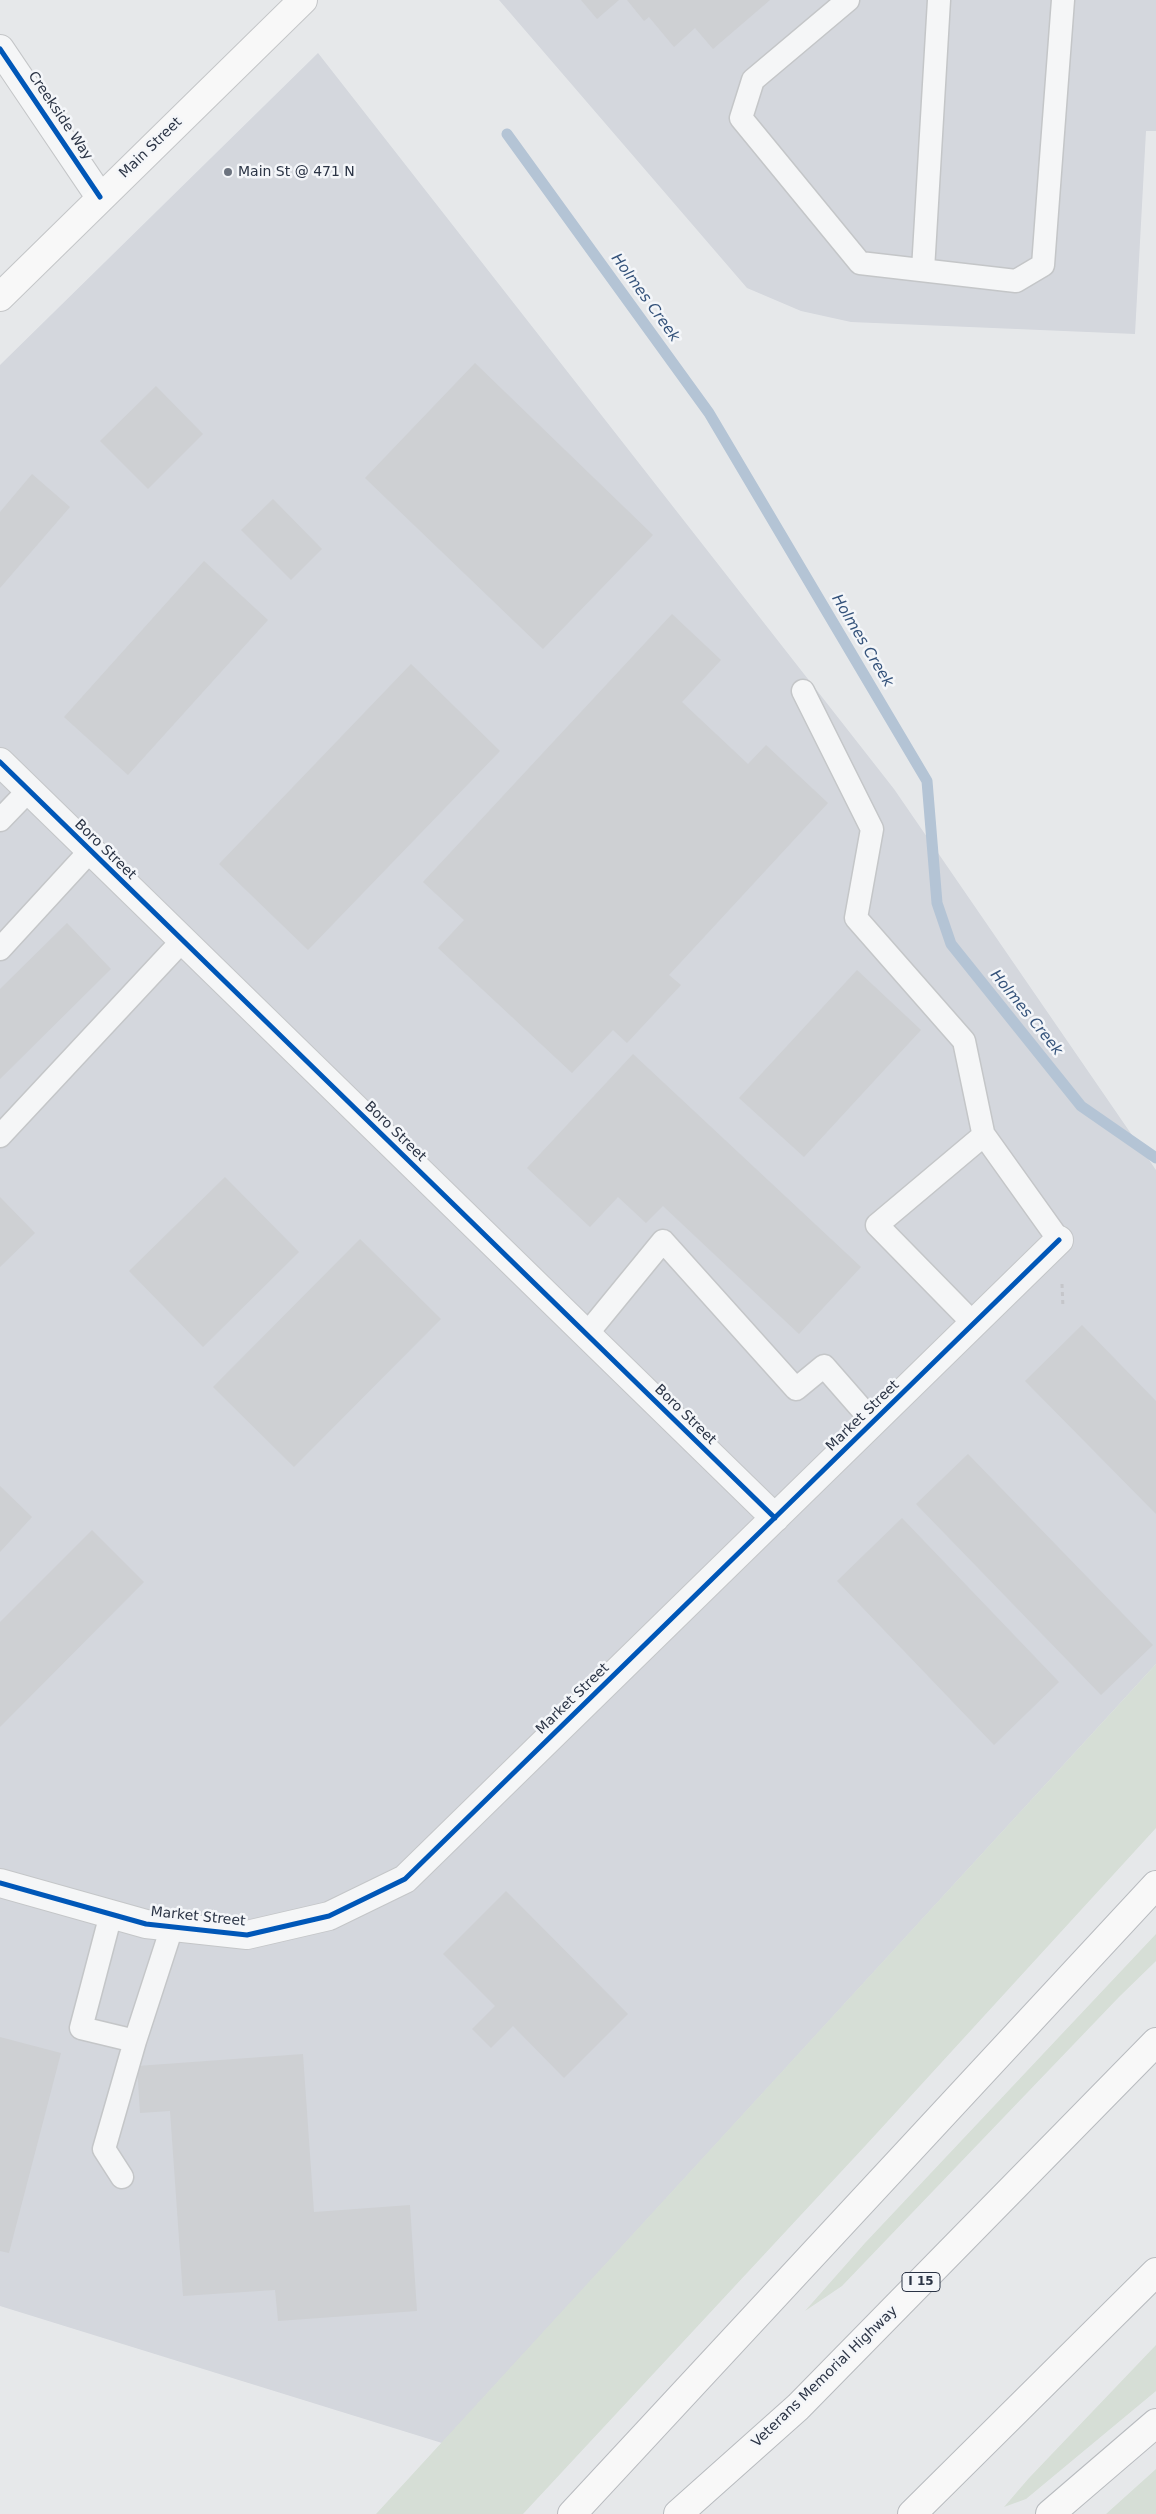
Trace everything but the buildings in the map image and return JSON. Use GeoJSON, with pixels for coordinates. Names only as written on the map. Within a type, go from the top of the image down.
{"type":"FeatureCollection","features":[{"type":"Feature","properties":{"kind":"main road","name":"Main Street"},"geometry":{"type":"LineString","coordinates":[[0,297],[303,0]]}},
{"type":"Feature","properties":{"kind":"main road"},"geometry":{"type":"LineString","coordinates":[[572,2514],[1156,1885]]}},
{"type":"Feature","properties":{"kind":"main road","name":"Veterans Memorial Highway"},"geometry":{"type":"LineString","coordinates":[[678,2514],[798,2407],[1156,2042]]}},
{"type":"Feature","properties":{"kind":"main road"},"geometry":{"type":"LineString","coordinates":[[912,2514],[1156,2272]]}},
{"type":"Feature","properties":{"kind":"main road"},"geometry":{"type":"LineString","coordinates":[[1050,2514],[1156,2422]]}},
{"type":"Feature","properties":{"kind":"street","name":"Creekside Way"},"geometry":{"type":"LineString","coordinates":[[0,49],[100,197]]}},
{"type":"Feature","properties":{"kind":"street","name":"Boro Street"},"geometry":{"type":"LineString","coordinates":[[0,762],[90,852],[775,1518]]}},
{"type":"Feature","properties":{"kind":"street","name":"Market Street"},"geometry":{"type":"LineString","coordinates":[[0,1883],[146,1924],[247,1935],[329,1916],[405,1879],[1059,1240]]}},
{"type":"Feature","properties":{"kind":"lane"},"geometry":{"type":"LineString","coordinates":[[848,0],[753,80],[740,118],[860,263],[1016,281],[1043,265],[1063,0]]}},
{"type":"Feature","properties":{"kind":"lane"},"geometry":{"type":"LineString","coordinates":[[924,270],[939,0]]}},
{"type":"Feature","properties":{"kind":"lane"},"geometry":{"type":"LineString","coordinates":[[804,690],[872,829],[856,918],[964,1041],[984,1136],[1059,1240]]}},
{"type":"Feature","properties":{"kind":"lane"},"geometry":{"type":"LineString","coordinates":[[0,820],[28,791]]}},
{"type":"Feature","properties":{"kind":"lane"},"geometry":{"type":"LineString","coordinates":[[0,949],[90,852]]}},
{"type":"Feature","properties":{"kind":"lane"},"geometry":{"type":"LineString","coordinates":[[0,1136],[182,941]]}},
{"type":"Feature","properties":{"kind":"lane"},"geometry":{"type":"LineString","coordinates":[[973,1323],[877,1225],[984,1136]]}},
{"type":"Feature","properties":{"kind":"lane"},"geometry":{"type":"LineString","coordinates":[[586,1335],[663,1241],[796,1389],[824,1366],[872,1422]]}},
{"type":"Feature","properties":{"kind":"lane"},"geometry":{"type":"LineString","coordinates":[[111,1914],[81,2028],[135,2040]]}},
{"type":"Feature","properties":{"kind":"lane"},"geometry":{"type":"LineString","coordinates":[[122,2177],[104,2149],[135,2040],[172,1927]]}},
{"type":"Feature","properties":{"kind":"shaded area"},"geometry":{"type":"Polygon","coordinates":[[[499,0],[1156,0],[1156,131],[1146,131],[1135,334],[851,322],[801,311],[747,288],[499,0]]]}},
{"type":"Feature","properties":{"kind":"shaded area"},"geometry":{"type":"Polygon","coordinates":[[[318,53],[894,789],[1156,1170],[1156,1664],[442,2443],[0,2306],[0,365],[318,53]]]}},
{"type":"Feature","properties":{"kind":"shaded area"},"geometry":{"type":"Polygon","coordinates":[[[1156,1664],[1156,1828],[866,2145],[523,2514],[376,2514],[1156,1664]]]}},
{"type":"Feature","properties":{"kind":"shaded area"},"geometry":{"type":"Polygon","coordinates":[[[1156,1934],[1156,1961],[1119,1997],[842,2286],[805,2311],[865,2243],[1156,1934]]]}},
{"type":"Feature","properties":{"kind":"shaded area"},"geometry":{"type":"Polygon","coordinates":[[[1156,2345],[1156,2391],[1026,2499],[1004,2507],[1029,2478],[1156,2345]]]}},
{"type":"Feature","properties":{"kind":"shaded area"},"geometry":{"type":"Polygon","coordinates":[[[1156,2469],[1156,2514],[1106,2514],[1156,2469]]]}},
{"type":"Feature","properties":{"kind":"waterway","name":"Holmes Creek"},"geometry":{"type":"LineString","coordinates":[[507,134],[709,413],[927,781],[937,903],[951,944],[1081,1106],[1156,1158]]}},
{"type":"Feature","properties":{"kind":"cycle path"},"geometry":{"type":"LineString","coordinates":[[0,49],[100,197]]}},
{"type":"Feature","properties":{"kind":"cycle path"},"geometry":{"type":"LineString","coordinates":[[0,762],[775,1518]]}},
{"type":"Feature","properties":{"kind":"cycle path"},"geometry":{"type":"LineString","coordinates":[[0,1883],[146,1924],[247,1935],[329,1916],[405,1879],[1059,1240]]}},
{"type":"Feature","properties":{"kind":"place","name":"Main St @ 471 N"},"geometry":{"type":"Point","coordinates":[228,172]}}]}
